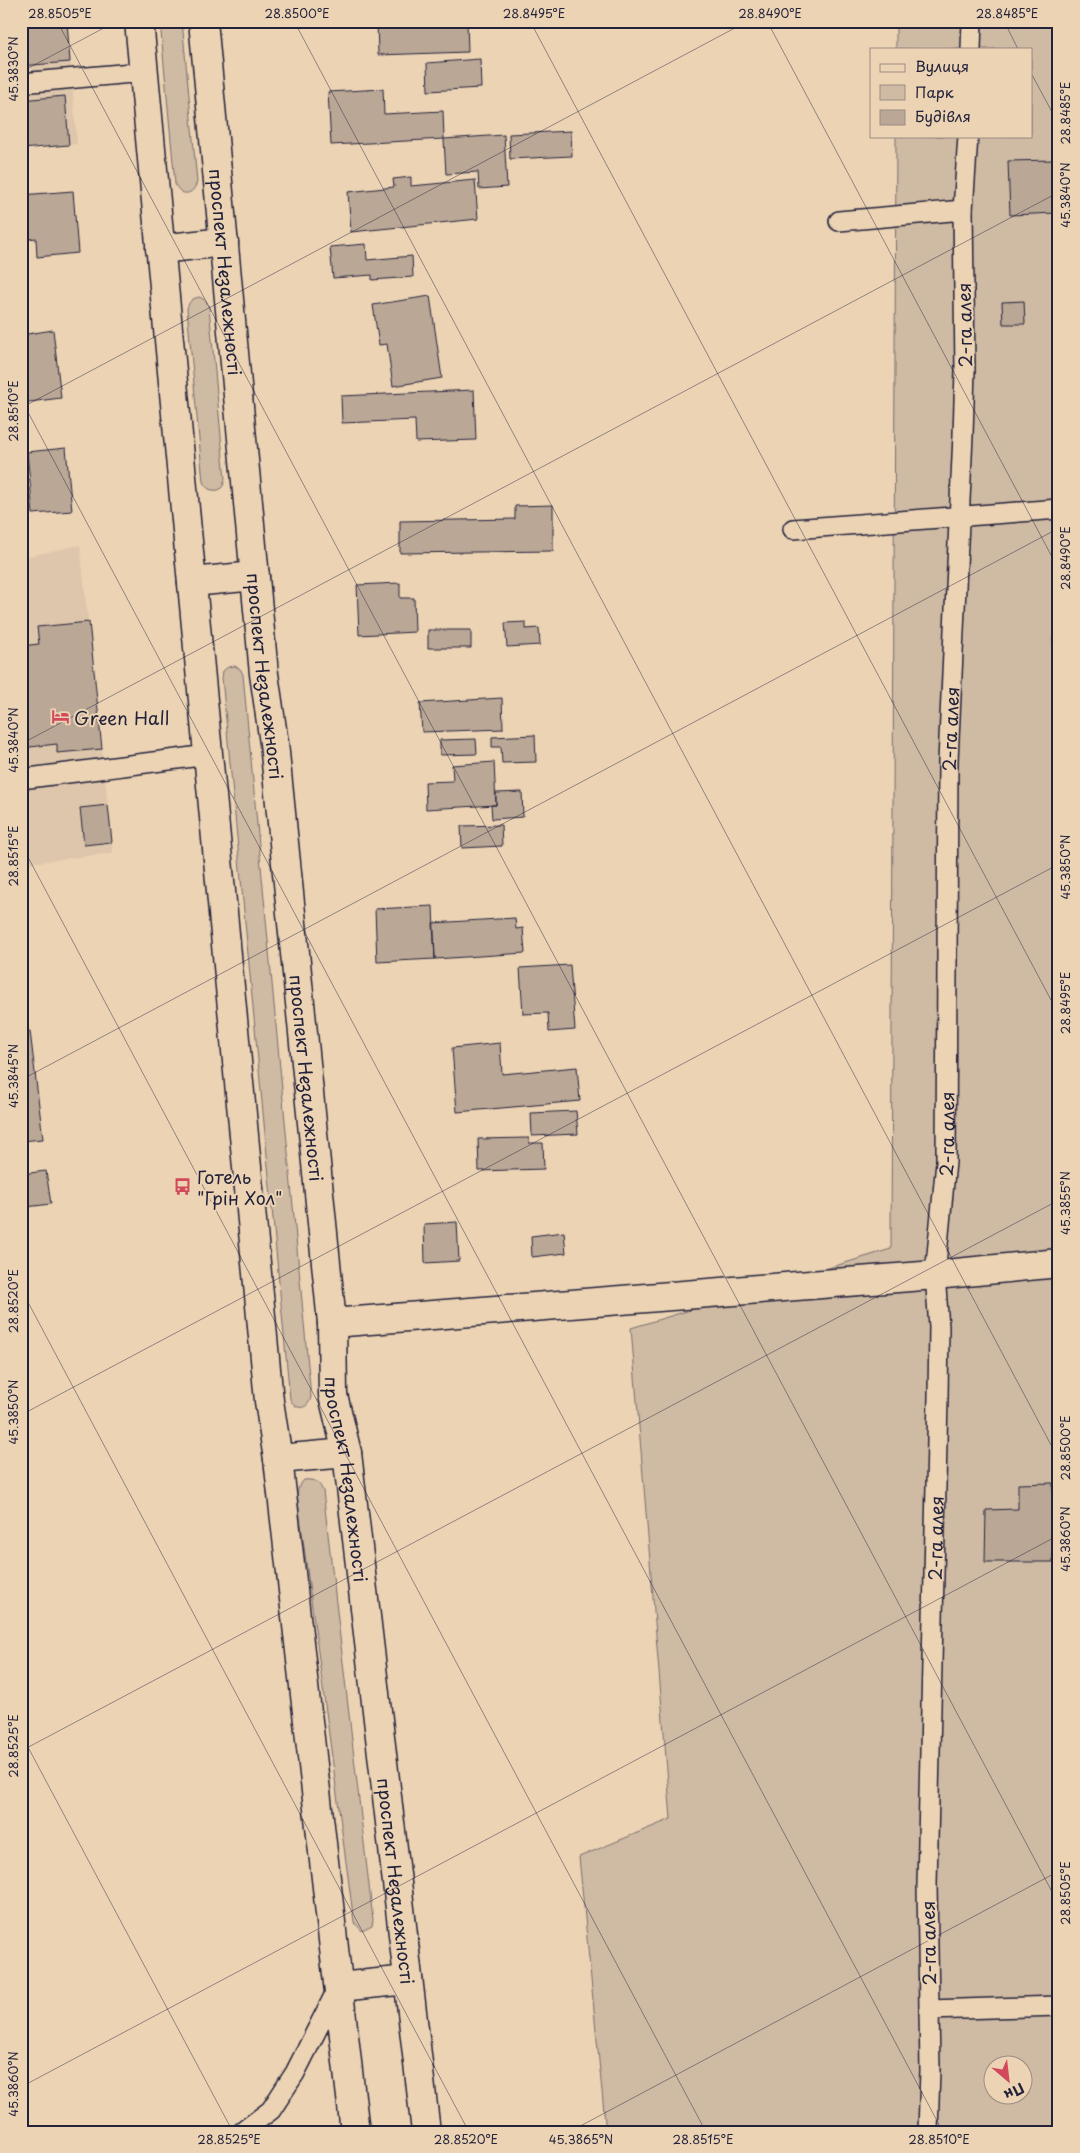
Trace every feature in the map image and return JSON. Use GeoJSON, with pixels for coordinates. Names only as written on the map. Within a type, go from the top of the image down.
{"type":"FeatureCollection","features":[{"type":"Feature","properties":{"kind":"main road"},"geometry":{"type":"LineString","coordinates":[[139,21],[268,1401],[278,1459],[355,2132]]}},
{"type":"Feature","properties":{"kind":"main road","name":"проспект Незалежності"},"geometry":{"type":"LineString","coordinates":[[203,21],[264,674],[276,753],[332,1323],[333,1395],[347,1453],[426,2132]]}},
{"type":"Feature","properties":{"kind":"main road"},"geometry":{"type":"LineString","coordinates":[[160,249],[224,242]]}},
{"type":"Feature","properties":{"kind":"main road"},"geometry":{"type":"LineString","coordinates":[[192,582],[255,576]]}},
{"type":"Feature","properties":{"kind":"main road"},"geometry":{"type":"LineString","coordinates":[[332,1323],[935,1275],[1059,1263]]}},
{"type":"Feature","properties":{"kind":"main road"},"geometry":{"type":"LineString","coordinates":[[278,1459],[347,1453]]}},
{"type":"Feature","properties":{"kind":"main road"},"geometry":{"type":"LineString","coordinates":[[339,1987],[408,1980]]}},
{"type":"Feature","properties":{"kind":"lane"},"geometry":{"type":"LineString","coordinates":[[971,48],[972,21]]}},
{"type":"Feature","properties":{"kind":"lane"},"geometry":{"type":"LineString","coordinates":[[21,83],[143,72]]}},
{"type":"Feature","properties":{"kind":"lane","name":"2-га алея"},"geometry":{"type":"LineString","coordinates":[[928,2132],[930,2070],[927,1885],[939,1327],[935,1275],[946,1162],[948,761],[965,370],[963,210],[968,138]]}},
{"type":"Feature","properties":{"kind":"lane"},"geometry":{"type":"LineString","coordinates":[[839,221],[963,210]]}},
{"type":"Feature","properties":{"kind":"lane"},"geometry":{"type":"LineString","coordinates":[[794,529],[960,518],[1059,509]]}},
{"type":"Feature","properties":{"kind":"lane"},"geometry":{"type":"LineString","coordinates":[[21,779],[208,755]]}},
{"type":"Feature","properties":{"kind":"lane"},"geometry":{"type":"LineString","coordinates":[[242,2132],[270,2110],[295,2073],[339,1987]]}},
{"type":"Feature","properties":{"kind":"lane"},"geometry":{"type":"LineString","coordinates":[[929,2010],[1059,2006]]}},
{"type":"Feature","properties":{"kind":"shaded area"},"geometry":{"type":"Polygon","coordinates":[[[21,21],[67,21],[77,144],[21,149],[21,21]]]}},
{"type":"Feature","properties":{"kind":"shaded area","name":"Green Hall"},"geometry":{"type":"Polygon","coordinates":[[[80,545],[113,853],[21,864],[21,558],[80,545]]]}},
{"type":"Feature","properties":{"kind":"green space"},"geometry":{"type":"Polygon","coordinates":[[[160,21],[182,21],[197,182],[193,190],[187,193],[180,191],[175,184],[160,21]]]}},
{"type":"Feature","properties":{"kind":"green space"},"geometry":{"type":"Polygon","coordinates":[[[896,21],[1059,21],[1059,2132],[606,2132],[579,1857],[671,1819],[631,1328],[891,1249],[896,138],[1032,138],[1032,48],[896,48],[896,21]]]}},
{"type":"Feature","properties":{"kind":"green space"},"geometry":{"type":"Polygon","coordinates":[[[200,297],[206,301],[209,307],[225,479],[223,486],[219,490],[209,489],[203,482],[187,309],[191,300],[200,297]]]}},
{"type":"Feature","properties":{"kind":"green space"},"geometry":{"type":"Polygon","coordinates":[[[235,666],[241,670],[243,675],[311,1397],[305,1407],[295,1406],[290,1399],[222,678],[223,671],[228,667],[235,666]]]}},
{"type":"Feature","properties":{"kind":"green space"},"geometry":{"type":"Polygon","coordinates":[[[304,1480],[316,1482],[323,1491],[373,1920],[372,1926],[362,1931],[354,1922],[297,1494],[299,1486],[304,1480]]]}},
{"type":"Feature","properties":{"kind":"building"},"geometry":{"type":"Polygon","coordinates":[[[67,21],[70,62],[21,66],[21,23],[67,21]]]}},
{"type":"Feature","properties":{"kind":"building"},"geometry":{"type":"Polygon","coordinates":[[[377,21],[467,21],[468,52],[378,55],[377,21]]]}},
{"type":"Feature","properties":{"kind":"building"},"geometry":{"type":"Polygon","coordinates":[[[480,59],[481,88],[428,91],[427,63],[480,59]]]}},
{"type":"Feature","properties":{"kind":"building"},"geometry":{"type":"Polygon","coordinates":[[[383,89],[384,114],[443,111],[444,139],[331,145],[328,92],[383,89]]]}},
{"type":"Feature","properties":{"kind":"building"},"geometry":{"type":"Polygon","coordinates":[[[65,96],[69,145],[21,149],[21,100],[65,96]]]}},
{"type":"Feature","properties":{"kind":"building"},"geometry":{"type":"Polygon","coordinates":[[[571,131],[572,156],[510,159],[509,134],[571,131]]]}},
{"type":"Feature","properties":{"kind":"building"},"geometry":{"type":"Polygon","coordinates":[[[504,135],[507,187],[479,189],[478,172],[446,174],[444,139],[504,135]]]}},
{"type":"Feature","properties":{"kind":"building"},"geometry":{"type":"Polygon","coordinates":[[[1055,160],[1057,213],[1010,215],[1008,161],[1055,160]]]}},
{"type":"Feature","properties":{"kind":"building"},"geometry":{"type":"Polygon","coordinates":[[[411,177],[411,186],[475,180],[478,219],[351,232],[348,192],[394,187],[393,179],[411,177]]]}},
{"type":"Feature","properties":{"kind":"building"},"geometry":{"type":"Polygon","coordinates":[[[73,191],[78,253],[37,257],[36,238],[21,240],[21,195],[73,191]]]}},
{"type":"Feature","properties":{"kind":"building"},"geometry":{"type":"Polygon","coordinates":[[[366,244],[367,260],[412,256],[413,277],[372,280],[372,275],[333,278],[330,247],[366,244]]]}},
{"type":"Feature","properties":{"kind":"building"},"geometry":{"type":"Polygon","coordinates":[[[430,296],[442,378],[393,386],[387,344],[379,345],[373,305],[430,296]]]}},
{"type":"Feature","properties":{"kind":"building"},"geometry":{"type":"Polygon","coordinates":[[[1024,301],[1025,324],[1003,324],[1002,302],[1024,301]]]}},
{"type":"Feature","properties":{"kind":"building"},"geometry":{"type":"Polygon","coordinates":[[[53,330],[61,398],[21,403],[21,335],[53,330]]]}},
{"type":"Feature","properties":{"kind":"building"},"geometry":{"type":"Polygon","coordinates":[[[474,390],[476,440],[416,442],[415,420],[342,423],[341,396],[474,390]]]}},
{"type":"Feature","properties":{"kind":"building"},"geometry":{"type":"Polygon","coordinates":[[[66,448],[72,511],[33,514],[27,452],[66,448]]]}},
{"type":"Feature","properties":{"kind":"building"},"geometry":{"type":"Polygon","coordinates":[[[553,505],[553,551],[400,553],[400,521],[515,519],[515,506],[553,505]]]}},
{"type":"Feature","properties":{"kind":"building"},"geometry":{"type":"Polygon","coordinates":[[[400,583],[400,598],[414,598],[415,632],[359,635],[357,585],[400,583]]]}},
{"type":"Feature","properties":{"kind":"building"},"geometry":{"type":"Polygon","coordinates":[[[89,622],[102,749],[57,753],[57,744],[21,748],[21,646],[39,644],[37,627],[89,622]]]}},
{"type":"Feature","properties":{"kind":"building"},"geometry":{"type":"Polygon","coordinates":[[[526,622],[526,629],[539,628],[540,645],[507,647],[505,623],[526,622]]]}},
{"type":"Feature","properties":{"kind":"building"},"geometry":{"type":"Polygon","coordinates":[[[428,630],[471,630],[471,648],[428,648],[428,630]]]}},
{"type":"Feature","properties":{"kind":"building"},"geometry":{"type":"Polygon","coordinates":[[[1053,636],[1059,636],[1059,714],[1056,714],[1053,636]]]}},
{"type":"Feature","properties":{"kind":"building"},"geometry":{"type":"Polygon","coordinates":[[[502,698],[503,729],[422,732],[420,703],[502,698]]]}},
{"type":"Feature","properties":{"kind":"building"},"geometry":{"type":"Polygon","coordinates":[[[535,735],[536,762],[502,763],[501,747],[492,747],[492,737],[535,735]]]}},
{"type":"Feature","properties":{"kind":"building"},"geometry":{"type":"Polygon","coordinates":[[[476,739],[477,754],[440,755],[440,740],[476,739]]]}},
{"type":"Feature","properties":{"kind":"building"},"geometry":{"type":"Polygon","coordinates":[[[494,762],[496,805],[426,809],[425,782],[453,781],[452,765],[494,762]]]}},
{"type":"Feature","properties":{"kind":"building"},"geometry":{"type":"Polygon","coordinates":[[[522,792],[523,817],[492,819],[491,805],[496,805],[496,793],[522,792]]]}},
{"type":"Feature","properties":{"kind":"building"},"geometry":{"type":"Polygon","coordinates":[[[108,805],[112,842],[84,845],[80,808],[108,805]]]}},
{"type":"Feature","properties":{"kind":"building"},"geometry":{"type":"Polygon","coordinates":[[[501,825],[502,846],[462,848],[461,826],[501,825]]]}},
{"type":"Feature","properties":{"kind":"building"},"geometry":{"type":"Polygon","coordinates":[[[433,906],[435,959],[377,962],[375,909],[433,906]]]}},
{"type":"Feature","properties":{"kind":"building"},"geometry":{"type":"Polygon","coordinates":[[[515,918],[516,929],[523,928],[525,953],[435,959],[433,923],[515,918]]]}},
{"type":"Feature","properties":{"kind":"building"},"geometry":{"type":"Polygon","coordinates":[[[570,965],[575,1030],[549,1032],[548,1013],[523,1014],[520,968],[570,965]]]}},
{"type":"Feature","properties":{"kind":"building"},"geometry":{"type":"Polygon","coordinates":[[[30,1031],[43,1139],[21,1141],[21,1032],[30,1031]]]}},
{"type":"Feature","properties":{"kind":"building"},"geometry":{"type":"Polygon","coordinates":[[[500,1043],[502,1074],[577,1067],[580,1101],[457,1112],[452,1048],[500,1043]]]}},
{"type":"Feature","properties":{"kind":"building"},"geometry":{"type":"Polygon","coordinates":[[[576,1111],[578,1134],[532,1136],[531,1113],[576,1111]]]}},
{"type":"Feature","properties":{"kind":"building"},"geometry":{"type":"Polygon","coordinates":[[[529,1138],[529,1143],[543,1143],[544,1169],[479,1171],[478,1139],[529,1138]]]}},
{"type":"Feature","properties":{"kind":"building"},"geometry":{"type":"Polygon","coordinates":[[[46,1171],[51,1204],[26,1207],[22,1174],[46,1171]]]}},
{"type":"Feature","properties":{"kind":"building"},"geometry":{"type":"Polygon","coordinates":[[[457,1222],[459,1261],[425,1263],[424,1224],[457,1222]]]}},
{"type":"Feature","properties":{"kind":"building"},"geometry":{"type":"Polygon","coordinates":[[[564,1232],[566,1253],[532,1257],[531,1236],[564,1232]]]}},
{"type":"Feature","properties":{"kind":"building"},"geometry":{"type":"Polygon","coordinates":[[[1053,1483],[1053,1562],[985,1562],[986,1510],[1018,1509],[1018,1484],[1053,1483]]]}},
{"type":"Feature","properties":{"kind":"place","name":"Green Hall"},"geometry":{"type":"Point","coordinates":[60,717]}},
{"type":"Feature","properties":{"kind":"place","name":"Готель \"Грін Хол\""},"geometry":{"type":"Point","coordinates":[183,1186]}}]}
